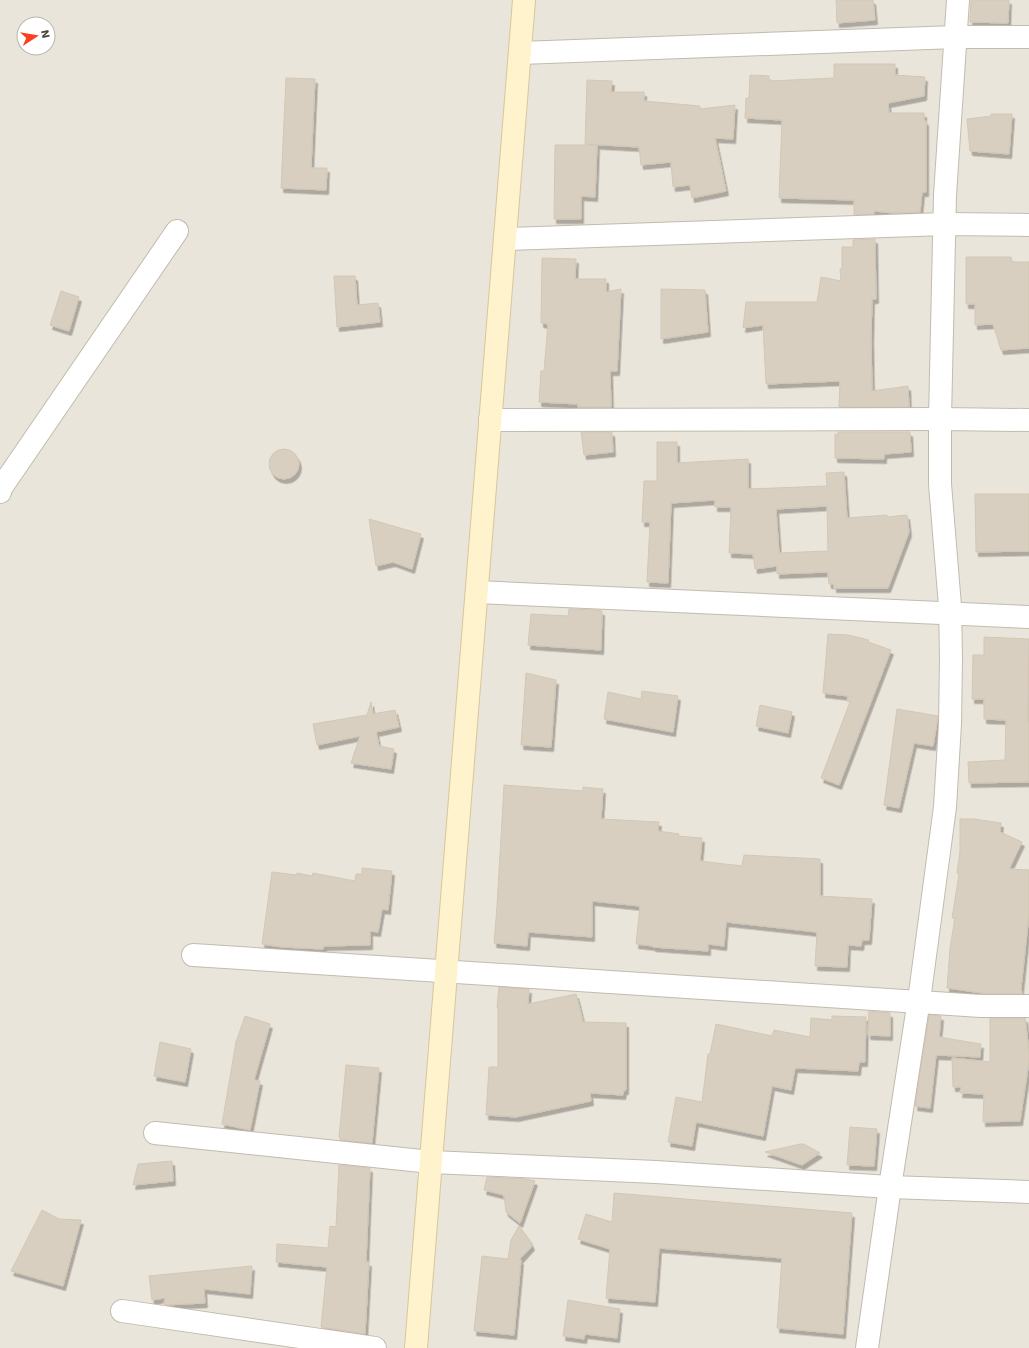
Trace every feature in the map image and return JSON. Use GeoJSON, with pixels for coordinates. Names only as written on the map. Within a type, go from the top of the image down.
{"type":"FeatureCollection","features":[{"type":"Feature","properties":{"kind":"main road"},"geometry":{"type":"LineString","coordinates":[[416,1348],[524,0]]}},
{"type":"Feature","properties":{"kind":"street"},"geometry":{"type":"LineString","coordinates":[[867,1348],[920,993],[945,807],[950,724],[951,658],[950,606],[940,484],[940,419],[945,194],[958,0]]}},
{"type":"Feature","properties":{"kind":"street"},"geometry":{"type":"LineString","coordinates":[[520,54],[956,37],[1029,37]]}},
{"type":"Feature","properties":{"kind":"street"},"geometry":{"type":"LineString","coordinates":[[505,239],[945,224],[1029,225]]}},
{"type":"Feature","properties":{"kind":"street"},"geometry":{"type":"LineString","coordinates":[[0,492],[1,488],[177,231]]}},
{"type":"Feature","properties":{"kind":"street"},"geometry":{"type":"LineString","coordinates":[[490,420],[1029,420]]}},
{"type":"Feature","properties":{"kind":"street"},"geometry":{"type":"LineString","coordinates":[[477,592],[1029,617]]}},
{"type":"Feature","properties":{"kind":"street"},"geometry":{"type":"LineString","coordinates":[[193,954],[981,1006],[1029,1006]]}},
{"type":"Feature","properties":{"kind":"street"},"geometry":{"type":"LineString","coordinates":[[155,1133],[431,1162],[656,1172],[890,1187],[1029,1192]]}},
{"type":"Feature","properties":{"kind":"street"},"geometry":{"type":"LineString","coordinates":[[122,1311],[375,1348]]}},
{"type":"Feature","properties":{"kind":"shaded area"},"geometry":{"type":"Polygon","coordinates":[[[0,0],[1029,0],[1029,1348],[0,1348],[0,0]]]}},
{"type":"Feature","properties":{"kind":"building"},"geometry":{"type":"Polygon","coordinates":[[[836,0],[873,0],[875,20],[837,23],[836,0]]]}},
{"type":"Feature","properties":{"kind":"building"},"geometry":{"type":"Polygon","coordinates":[[[971,0],[1009,0],[1008,23],[970,22],[971,0]]]}},
{"type":"Feature","properties":{"kind":"building"},"geometry":{"type":"Polygon","coordinates":[[[834,64],[895,64],[895,75],[925,77],[924,96],[888,103],[889,113],[924,113],[924,121],[926,121],[926,192],[922,192],[920,212],[893,213],[874,211],[874,214],[854,215],[854,200],[779,198],[782,120],[745,118],[746,98],[749,98],[750,75],[769,76],[769,81],[834,78],[834,64]]]}},
{"type":"Feature","properties":{"kind":"building"},"geometry":{"type":"Polygon","coordinates":[[[286,78],[315,79],[311,168],[327,168],[326,190],[281,188],[286,78]]]}},
{"type":"Feature","properties":{"kind":"building"},"geometry":{"type":"Polygon","coordinates":[[[587,80],[612,81],[611,92],[644,92],[644,101],[700,106],[700,109],[735,105],[733,139],[715,138],[726,191],[692,198],[690,185],[673,187],[671,162],[641,165],[639,147],[585,144],[587,80]]]}},
{"type":"Feature","properties":{"kind":"building"},"geometry":{"type":"Polygon","coordinates":[[[991,114],[1012,114],[1009,154],[970,151],[967,119],[991,116],[991,114]]]}},
{"type":"Feature","properties":{"kind":"building"},"geometry":{"type":"Polygon","coordinates":[[[555,145],[597,145],[595,197],[581,196],[581,219],[554,219],[555,145]]]}},
{"type":"Feature","properties":{"kind":"building"},"geometry":{"type":"Polygon","coordinates":[[[875,239],[876,299],[872,299],[872,391],[908,386],[909,407],[839,407],[840,381],[766,384],[763,325],[743,328],[746,302],[817,302],[821,277],[841,281],[840,269],[842,269],[842,247],[853,247],[853,240],[875,239]]]}},
{"type":"Feature","properties":{"kind":"building"},"geometry":{"type":"Polygon","coordinates":[[[966,257],[1011,257],[1012,262],[1029,262],[1029,348],[1001,350],[993,324],[975,325],[975,304],[966,304],[966,257]]]}},
{"type":"Feature","properties":{"kind":"building"},"geometry":{"type":"Polygon","coordinates":[[[542,258],[576,259],[575,279],[606,279],[606,292],[621,289],[617,371],[610,371],[611,407],[578,407],[578,404],[539,402],[541,371],[544,371],[548,324],[541,323],[542,258]]]}},
{"type":"Feature","properties":{"kind":"building"},"geometry":{"type":"Polygon","coordinates":[[[334,276],[355,276],[357,305],[378,303],[380,322],[337,327],[334,276]]]}},
{"type":"Feature","properties":{"kind":"building"},"geometry":{"type":"Polygon","coordinates":[[[661,289],[705,290],[708,332],[661,339],[661,289]]]}},
{"type":"Feature","properties":{"kind":"building"},"geometry":{"type":"Polygon","coordinates":[[[61,291],[79,297],[69,331],[50,325],[61,291]]]}},
{"type":"Feature","properties":{"kind":"building"},"geometry":{"type":"Polygon","coordinates":[[[581,432],[612,432],[613,452],[584,455],[581,432]]]}},
{"type":"Feature","properties":{"kind":"building"},"geometry":{"type":"Polygon","coordinates":[[[838,432],[910,432],[911,452],[884,454],[884,459],[835,458],[835,434],[838,435],[838,432]]]}},
{"type":"Feature","properties":{"kind":"building"},"geometry":{"type":"Polygon","coordinates":[[[657,442],[677,442],[677,463],[748,459],[748,489],[827,486],[826,473],[844,472],[847,518],[907,515],[909,532],[888,588],[834,588],[834,584],[829,584],[828,572],[777,574],[777,566],[755,569],[753,554],[729,553],[731,507],[715,507],[715,500],[671,503],[668,583],[647,582],[650,522],[642,522],[644,481],[657,481],[657,442]],[[827,506],[776,509],[779,553],[828,551],[827,506]]]}},
{"type":"Feature","properties":{"kind":"building"},"geometry":{"type":"Polygon","coordinates":[[[284,449],[295,453],[299,464],[295,475],[284,479],[273,475],[269,464],[273,453],[284,449]]]}},
{"type":"Feature","properties":{"kind":"building"},"geometry":{"type":"Polygon","coordinates":[[[975,494],[1029,494],[1029,551],[976,552],[975,494]]]}},
{"type":"Feature","properties":{"kind":"building"},"geometry":{"type":"Polygon","coordinates":[[[369,519],[421,534],[412,569],[393,562],[376,566],[369,519]]]}},
{"type":"Feature","properties":{"kind":"building"},"geometry":{"type":"Polygon","coordinates":[[[569,609],[602,611],[601,650],[528,645],[531,614],[568,616],[569,609]]]}},
{"type":"Feature","properties":{"kind":"building"},"geometry":{"type":"Polygon","coordinates":[[[828,634],[848,635],[869,640],[868,642],[891,650],[839,785],[821,778],[850,702],[847,701],[848,696],[823,693],[828,634]]]}},
{"type":"Feature","properties":{"kind":"building"},"geometry":{"type":"Polygon","coordinates":[[[984,637],[1029,639],[1029,782],[969,783],[968,762],[1005,760],[1006,720],[984,719],[984,699],[972,699],[973,655],[984,655],[984,637]]]}},
{"type":"Feature","properties":{"kind":"building"},"geometry":{"type":"Polygon","coordinates":[[[526,673],[556,680],[551,747],[521,745],[526,673]]]}},
{"type":"Feature","properties":{"kind":"building"},"geometry":{"type":"Polygon","coordinates":[[[642,691],[678,696],[673,732],[604,719],[608,692],[641,699],[642,691]]]}},
{"type":"Feature","properties":{"kind":"building"},"geometry":{"type":"Polygon","coordinates":[[[371,702],[373,714],[395,710],[399,727],[376,732],[379,746],[394,749],[391,769],[351,763],[360,736],[317,745],[313,724],[367,715],[371,702]]]}},
{"type":"Feature","properties":{"kind":"building"},"geometry":{"type":"Polygon","coordinates":[[[760,705],[792,712],[788,733],[756,726],[760,705]]]}},
{"type":"Feature","properties":{"kind":"building"},"geometry":{"type":"Polygon","coordinates":[[[897,709],[938,716],[933,746],[914,743],[899,808],[884,805],[897,709]]]}},
{"type":"Feature","properties":{"kind":"building"},"geometry":{"type":"Polygon","coordinates":[[[504,785],[583,791],[583,787],[603,789],[601,819],[659,822],[658,831],[679,834],[678,836],[702,838],[700,861],[742,866],[744,855],[820,859],[820,896],[872,899],[869,940],[862,940],[861,946],[848,945],[847,967],[815,966],[817,932],[726,922],[724,946],[708,944],[708,951],[653,947],[636,944],[640,906],[592,901],[592,937],[528,932],[527,946],[494,943],[504,785]]]}},
{"type":"Feature","properties":{"kind":"building"},"geometry":{"type":"Polygon","coordinates":[[[960,819],[974,819],[1001,823],[1000,832],[1022,842],[1009,869],[1029,870],[1029,914],[1021,988],[1022,994],[989,994],[947,988],[950,948],[955,918],[952,918],[959,874],[957,873],[960,851],[960,819]]]}},
{"type":"Feature","properties":{"kind":"building"},"geometry":{"type":"Polygon","coordinates":[[[362,868],[392,871],[388,910],[382,909],[378,932],[370,931],[370,945],[324,946],[323,949],[282,947],[262,944],[272,872],[296,875],[297,873],[312,876],[313,873],[355,881],[356,874],[362,874],[362,868]]]}},
{"type":"Feature","properties":{"kind":"building"},"geometry":{"type":"Polygon","coordinates":[[[499,987],[529,989],[528,1004],[576,994],[583,1022],[626,1023],[626,1090],[624,1090],[623,1095],[590,1093],[591,1101],[516,1117],[486,1115],[489,1067],[498,1067],[497,1007],[499,987]]]}},
{"type":"Feature","properties":{"kind":"building"},"geometry":{"type":"Polygon","coordinates":[[[869,1011],[890,1013],[890,1036],[868,1035],[869,1011]]]}},
{"type":"Feature","properties":{"kind":"building"},"geometry":{"type":"Polygon","coordinates":[[[929,1015],[941,1016],[939,1037],[981,1044],[980,1057],[936,1055],[930,1108],[915,1106],[929,1015]]]}},
{"type":"Feature","properties":{"kind":"building"},"geometry":{"type":"Polygon","coordinates":[[[245,1016],[270,1024],[254,1080],[260,1081],[250,1130],[222,1124],[236,1042],[245,1016]]]}},
{"type":"Feature","properties":{"kind":"building"},"geometry":{"type":"Polygon","coordinates":[[[832,1016],[866,1017],[865,1062],[859,1062],[858,1071],[795,1068],[791,1090],[772,1086],[763,1136],[696,1122],[692,1146],[668,1142],[676,1097],[702,1102],[708,1054],[710,1054],[716,1024],[772,1036],[774,1030],[810,1037],[811,1018],[832,1020],[832,1016]]]}},
{"type":"Feature","properties":{"kind":"building"},"geometry":{"type":"Polygon","coordinates":[[[990,1018],[1025,1018],[1029,1061],[1020,1121],[983,1122],[984,1094],[960,1093],[961,1087],[953,1087],[952,1058],[990,1062],[990,1018]]]}},
{"type":"Feature","properties":{"kind":"building"},"geometry":{"type":"Polygon","coordinates":[[[160,1042],[191,1049],[185,1082],[154,1076],[160,1042]]]}},
{"type":"Feature","properties":{"kind":"building"},"geometry":{"type":"Polygon","coordinates":[[[346,1065],[379,1068],[372,1143],[340,1140],[339,1137],[346,1065]]]}},
{"type":"Feature","properties":{"kind":"building"},"geometry":{"type":"Polygon","coordinates":[[[850,1127],[877,1129],[874,1166],[847,1165],[850,1127]]]}},
{"type":"Feature","properties":{"kind":"building"},"geometry":{"type":"Polygon","coordinates":[[[804,1144],[820,1153],[802,1165],[765,1152],[804,1144]]]}},
{"type":"Feature","properties":{"kind":"building"},"geometry":{"type":"Polygon","coordinates":[[[172,1161],[173,1181],[133,1185],[138,1164],[172,1161]]]}},
{"type":"Feature","properties":{"kind":"building"},"geometry":{"type":"Polygon","coordinates":[[[339,1165],[370,1168],[366,1262],[369,1262],[365,1334],[321,1327],[327,1267],[276,1262],[277,1244],[328,1248],[330,1226],[336,1227],[339,1165]]]}},
{"type":"Feature","properties":{"kind":"building"},"geometry":{"type":"Polygon","coordinates":[[[487,1177],[526,1179],[535,1181],[520,1223],[506,1212],[504,1195],[484,1190],[487,1177]]]}},
{"type":"Feature","properties":{"kind":"building"},"geometry":{"type":"Polygon","coordinates":[[[614,1193],[852,1213],[843,1334],[777,1328],[782,1258],[659,1248],[655,1302],[606,1298],[610,1249],[578,1239],[586,1214],[612,1222],[614,1193]]]}},
{"type":"Feature","properties":{"kind":"building"},"geometry":{"type":"Polygon","coordinates":[[[42,1210],[59,1219],[81,1220],[63,1286],[11,1271],[42,1210]]]}},
{"type":"Feature","properties":{"kind":"building"},"geometry":{"type":"Polygon","coordinates":[[[519,1226],[529,1239],[532,1246],[519,1260],[521,1260],[514,1335],[474,1331],[482,1256],[508,1259],[511,1240],[519,1226]]]}},
{"type":"Feature","properties":{"kind":"building"},"geometry":{"type":"Polygon","coordinates":[[[252,1266],[250,1294],[204,1289],[205,1303],[165,1305],[165,1298],[152,1300],[149,1276],[252,1266]]]}},
{"type":"Feature","properties":{"kind":"building"},"geometry":{"type":"Polygon","coordinates":[[[568,1300],[620,1309],[617,1338],[585,1334],[584,1339],[563,1336],[568,1300]]]}}]}
